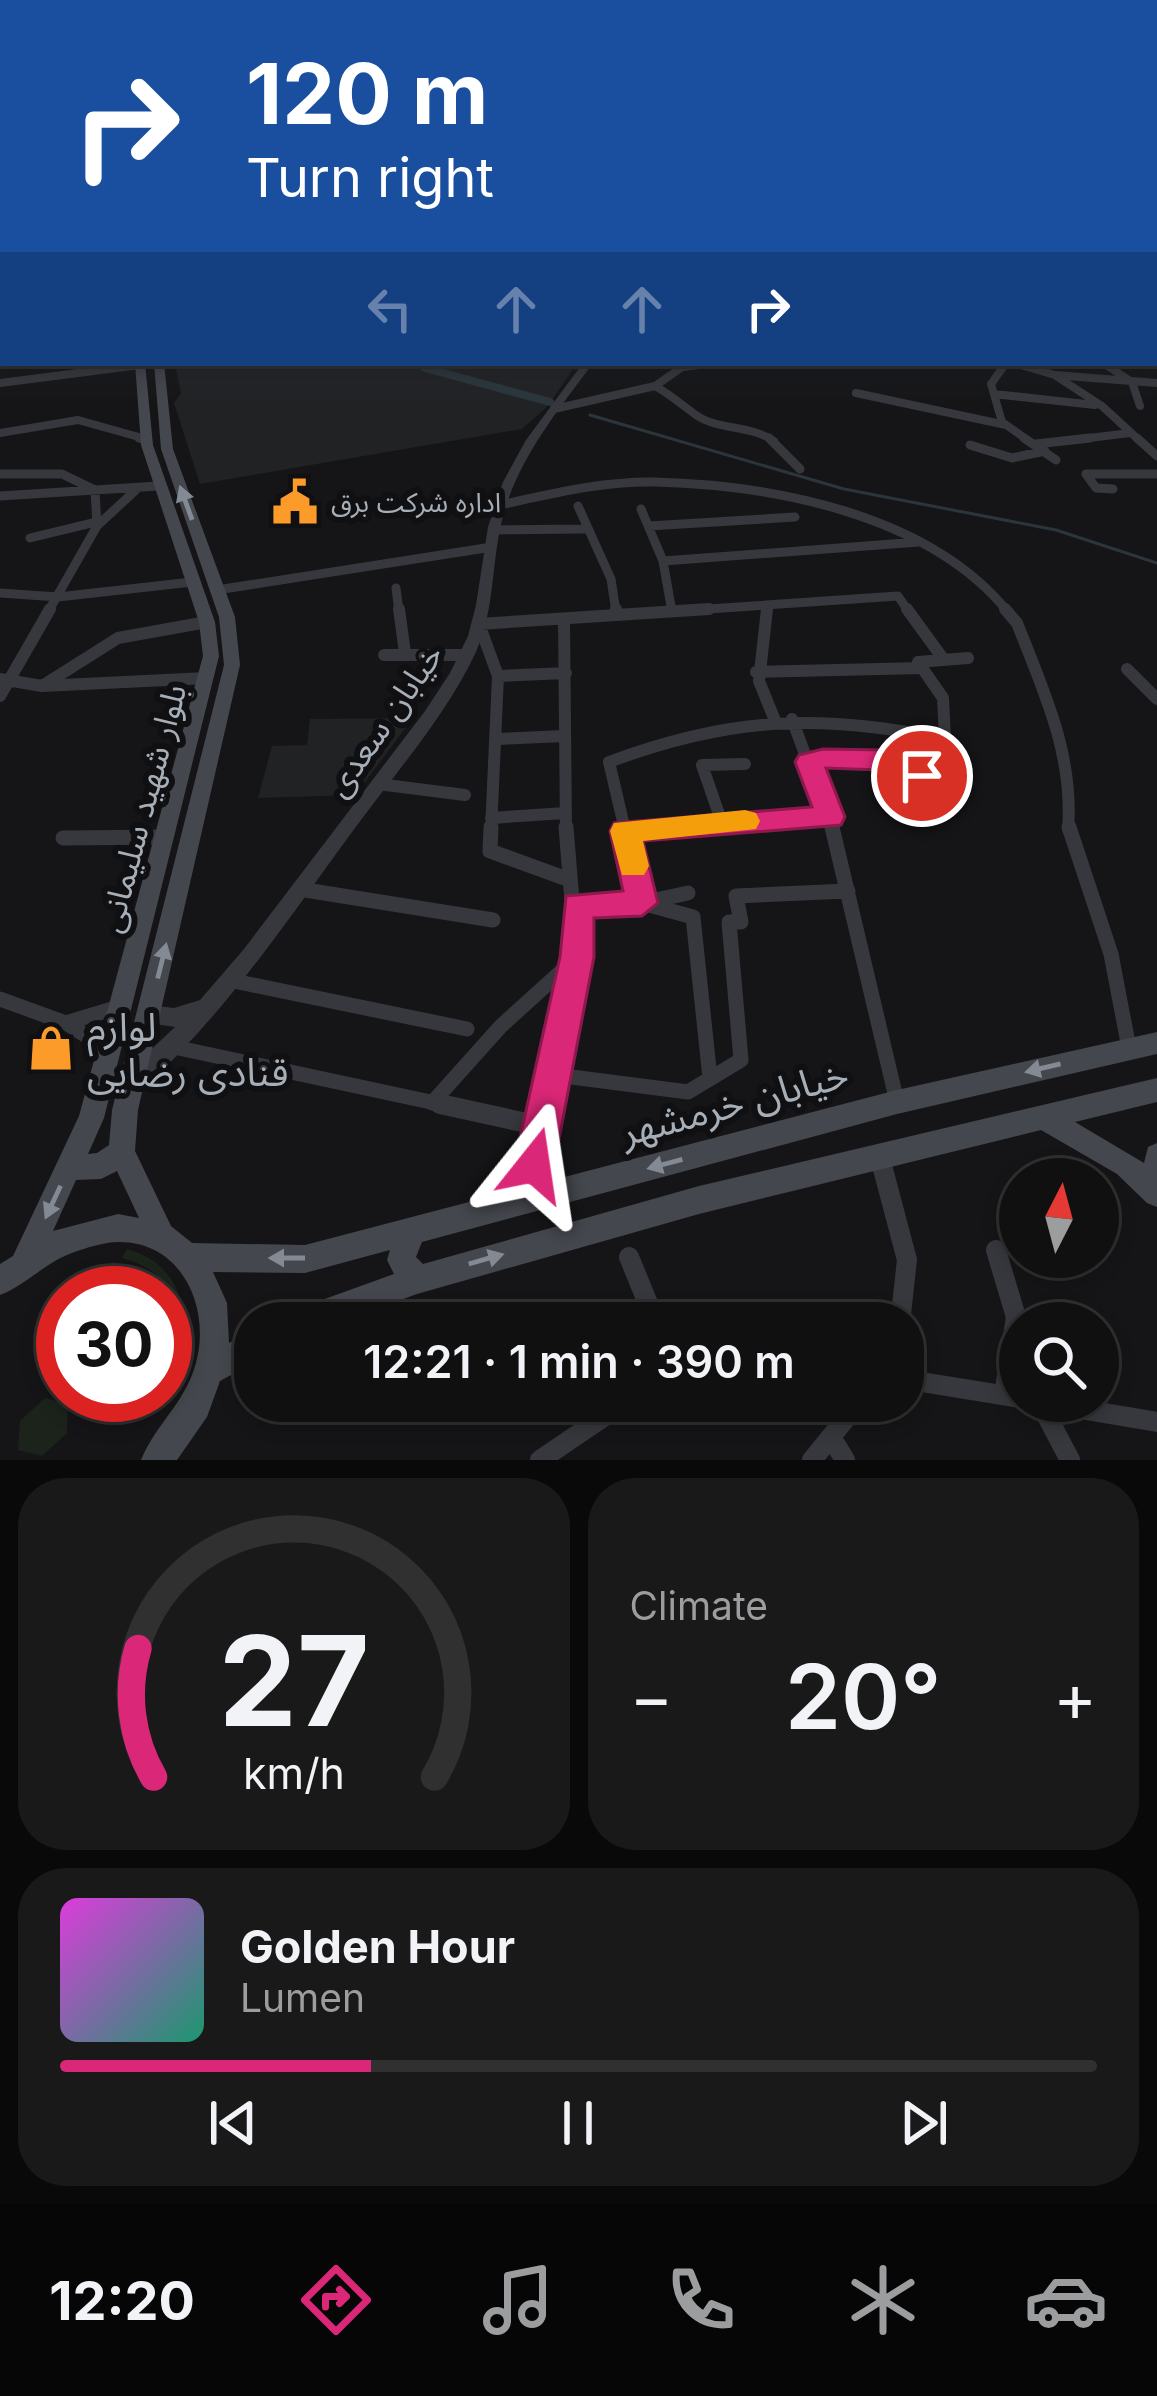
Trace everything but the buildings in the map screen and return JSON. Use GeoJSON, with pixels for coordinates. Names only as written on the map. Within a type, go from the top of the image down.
{"type":"FeatureCollection","features":[{"type":"Feature","properties":{"kind":"main road","name":"بلوار شهید سلیمانی"},"geometry":{"type":"LineString","coordinates":[[122,1152],[132,1082],[231,677],[231,633],[217,590],[148,487],[146,366]]}},
{"type":"Feature","properties":{"kind":"main road","name":"بلوار شهید سلیمانی"},"geometry":{"type":"LineString","coordinates":[[26,1259],[73,1160],[110,1051],[207,678],[211,646],[207,622],[192,582],[191,549],[146,366]]}},
{"type":"Feature","properties":{"kind":"main road","name":"خیابان خرمشهر"},"geometry":{"type":"LineString","coordinates":[[193,1257],[305,1258],[897,1102],[1143,1045]]}},
{"type":"Feature","properties":{"kind":"main road"},"geometry":{"type":"LineString","coordinates":[[355,1302],[417,1280],[879,1153],[1157,1090]]}},
{"type":"Feature","properties":{"kind":"main road"},"geometry":{"type":"LineString","coordinates":[[1042,1117],[1126,1165],[1157,1193]]}},
{"type":"Feature","properties":{"kind":"main road"},"geometry":{"type":"LineString","coordinates":[[73,1160],[80,1168],[90,1169],[122,1152],[160,1233]]}},
{"type":"Feature","properties":{"kind":"main road"},"geometry":{"type":"LineString","coordinates":[[1157,1156],[1157,1175]]}},
{"type":"Feature","properties":{"kind":"main road"},"geometry":{"type":"LineString","coordinates":[[0,1281],[26,1259],[93,1229],[125,1226],[160,1233],[193,1257],[204,1274],[214,1318],[208,1371],[183,1426],[158,1460]]}},
{"type":"Feature","properties":{"kind":"main road"},"geometry":{"type":"LineString","coordinates":[[411,1233],[401,1260],[417,1280]]}},
{"type":"Feature","properties":{"kind":"main road"},"geometry":{"type":"LineString","coordinates":[[208,1371],[234,1357]]}},
{"type":"Feature","properties":{"kind":"street"},"geometry":{"type":"LineString","coordinates":[[0,383],[131,366]]}},
{"type":"Feature","properties":{"kind":"street","name":"خیابان سعدی"},"geometry":{"type":"LineString","coordinates":[[132,1082],[174,1047],[209,1006],[378,784],[467,655],[479,624],[500,505],[532,433],[586,366]]}},
{"type":"Feature","properties":{"kind":"street"},"geometry":{"type":"LineString","coordinates":[[554,409],[655,386],[684,366]]}},
{"type":"Feature","properties":{"kind":"street"},"geometry":{"type":"LineString","coordinates":[[1006,425],[991,384],[1007,366]]}},
{"type":"Feature","properties":{"kind":"street"},"geometry":{"type":"LineString","coordinates":[[1020,366],[1055,376],[1156,383]]}},
{"type":"Feature","properties":{"kind":"street"},"geometry":{"type":"LineString","coordinates":[[1108,366],[1132,382],[1140,406]]}},
{"type":"Feature","properties":{"kind":"street"},"geometry":{"type":"LineString","coordinates":[[1055,376],[1102,406],[1157,456]]}},
{"type":"Feature","properties":{"kind":"street"},"geometry":{"type":"LineString","coordinates":[[655,386],[685,402],[698,417],[740,422],[759,432],[786,449],[800,469]]}},
{"type":"Feature","properties":{"kind":"street"},"geometry":{"type":"LineString","coordinates":[[856,393],[1006,425],[1056,460]]}},
{"type":"Feature","properties":{"kind":"street"},"geometry":{"type":"LineString","coordinates":[[994,394],[1102,406]]}},
{"type":"Feature","properties":{"kind":"street"},"geometry":{"type":"LineString","coordinates":[[0,433],[36,432],[76,419],[117,435],[146,439]]}},
{"type":"Feature","properties":{"kind":"street"},"geometry":{"type":"LineString","coordinates":[[970,445],[1012,458],[1040,448],[1130,433]]}},
{"type":"Feature","properties":{"kind":"street"},"geometry":{"type":"LineString","coordinates":[[0,474],[67,472],[95,490]]}},
{"type":"Feature","properties":{"kind":"street"},"geometry":{"type":"LineString","coordinates":[[1113,489],[1096,488],[1086,474],[1157,474]]}},
{"type":"Feature","properties":{"kind":"street"},"geometry":{"type":"LineString","coordinates":[[500,505],[575,488],[707,484],[834,504],[922,542],[1000,602],[1017,623],[1044,688],[1072,785],[1069,842],[1143,1045]]}},
{"type":"Feature","properties":{"kind":"street"},"geometry":{"type":"LineString","coordinates":[[0,496],[148,487]]}},
{"type":"Feature","properties":{"kind":"street"},"geometry":{"type":"LineString","coordinates":[[30,538],[96,524],[148,487]]}},
{"type":"Feature","properties":{"kind":"street"},"geometry":{"type":"LineString","coordinates":[[0,696],[4,681],[58,597],[96,524],[95,490]]}},
{"type":"Feature","properties":{"kind":"street"},"geometry":{"type":"LineString","coordinates":[[578,506],[611,579],[616,615]]}},
{"type":"Feature","properties":{"kind":"street"},"geometry":{"type":"LineString","coordinates":[[641,509],[663,560],[672,612]]}},
{"type":"Feature","properties":{"kind":"street"},"geometry":{"type":"LineString","coordinates":[[649,526],[795,518]]}},
{"type":"Feature","properties":{"kind":"street"},"geometry":{"type":"LineString","coordinates":[[217,590],[460,554],[585,529]]}},
{"type":"Feature","properties":{"kind":"street"},"geometry":{"type":"LineString","coordinates":[[663,560],[922,542]]}},
{"type":"Feature","properties":{"kind":"street"},"geometry":{"type":"LineString","coordinates":[[0,592],[58,597],[192,582]]}},
{"type":"Feature","properties":{"kind":"street"},"geometry":{"type":"LineString","coordinates":[[396,588],[405,653]]}},
{"type":"Feature","properties":{"kind":"street"},"geometry":{"type":"LineString","coordinates":[[567,879],[490,851],[498,676],[479,624],[898,596],[944,660]]}},
{"type":"Feature","properties":{"kind":"street"},"geometry":{"type":"LineString","coordinates":[[767,607],[756,672],[760,699],[784,721],[809,762],[830,817],[897,1102]]}},
{"type":"Feature","properties":{"kind":"street"},"geometry":{"type":"LineString","coordinates":[[523,1203],[545,1127],[577,957],[578,905],[567,879],[564,619]]}},
{"type":"Feature","properties":{"kind":"street"},"geometry":{"type":"LineString","coordinates":[[42,686],[90,646],[114,636],[207,622]]}},
{"type":"Feature","properties":{"kind":"street"},"geometry":{"type":"LineString","coordinates":[[384,655],[467,655]]}},
{"type":"Feature","properties":{"kind":"street"},"geometry":{"type":"LineString","coordinates":[[756,672],[920,665],[968,658]]}},
{"type":"Feature","properties":{"kind":"street"},"geometry":{"type":"LineString","coordinates":[[642,903],[609,762],[678,734],[784,721],[870,720],[945,739],[944,705],[920,665]]}},
{"type":"Feature","properties":{"kind":"street"},"geometry":{"type":"LineString","coordinates":[[498,676],[566,673]]}},
{"type":"Feature","properties":{"kind":"street"},"geometry":{"type":"LineString","coordinates":[[1157,679],[1132,674],[1157,699]]}},
{"type":"Feature","properties":{"kind":"street"},"geometry":{"type":"LineString","coordinates":[[4,681],[42,686],[207,678]]}},
{"type":"Feature","properties":{"kind":"street"},"geometry":{"type":"LineString","coordinates":[[498,739],[564,736]]}},
{"type":"Feature","properties":{"kind":"street"},"geometry":{"type":"LineString","coordinates":[[809,762],[885,760],[922,776]]}},
{"type":"Feature","properties":{"kind":"street"},"geometry":{"type":"LineString","coordinates":[[722,823],[702,765],[745,764]]}},
{"type":"Feature","properties":{"kind":"street"},"geometry":{"type":"LineString","coordinates":[[378,784],[465,795]]}},
{"type":"Feature","properties":{"kind":"street"},"geometry":{"type":"LineString","coordinates":[[491,818],[566,813]]}},
{"type":"Feature","properties":{"kind":"street"},"geometry":{"type":"LineString","coordinates":[[625,831],[830,817]]}},
{"type":"Feature","properties":{"kind":"street"},"geometry":{"type":"LineString","coordinates":[[63,838],[166,837]]}},
{"type":"Feature","properties":{"kind":"street"},"geometry":{"type":"LineString","coordinates":[[299,889],[493,920]]}},
{"type":"Feature","properties":{"kind":"street"},"geometry":{"type":"LineString","coordinates":[[556,1075],[688,1092],[742,1060],[729,922],[741,922],[736,896],[848,892]]}},
{"type":"Feature","properties":{"kind":"street"},"geometry":{"type":"LineString","coordinates":[[578,905],[642,903],[688,893]]}},
{"type":"Feature","properties":{"kind":"street"},"geometry":{"type":"LineString","coordinates":[[642,903],[693,917],[710,1078]]}},
{"type":"Feature","properties":{"kind":"street"},"geometry":{"type":"LineString","coordinates":[[432,1102],[501,1026],[577,957]]}},
{"type":"Feature","properties":{"kind":"street"},"geometry":{"type":"LineString","coordinates":[[229,980],[467,1029]]}},
{"type":"Feature","properties":{"kind":"street"},"geometry":{"type":"LineString","coordinates":[[0,1000],[66,1023],[110,1051]]}},
{"type":"Feature","properties":{"kind":"street"},"geometry":{"type":"LineString","coordinates":[[66,1023],[122,1005]]}},
{"type":"Feature","properties":{"kind":"street"},"geometry":{"type":"LineString","coordinates":[[148,1015],[173,1018],[209,1006]]}},
{"type":"Feature","properties":{"kind":"street"},"geometry":{"type":"LineString","coordinates":[[174,1047],[545,1127]]}},
{"type":"Feature","properties":{"kind":"street"},"geometry":{"type":"LineString","coordinates":[[879,1153],[907,1260],[902,1302]]}},
{"type":"Feature","properties":{"kind":"street"},"geometry":{"type":"LineString","coordinates":[[996,1250],[1012,1302]]}},
{"type":"Feature","properties":{"kind":"street"},"geometry":{"type":"LineString","coordinates":[[628,1257],[647,1302]]}},
{"type":"Feature","properties":{"kind":"street"},"geometry":{"type":"LineString","coordinates":[[924,1382],[999,1395]]}},
{"type":"Feature","properties":{"kind":"street"},"geometry":{"type":"LineString","coordinates":[[1119,1415],[1157,1422]]}},
{"type":"Feature","properties":{"kind":"street"},"geometry":{"type":"LineString","coordinates":[[540,1460],[596,1422]]}},
{"type":"Feature","properties":{"kind":"street"},"geometry":{"type":"LineString","coordinates":[[812,1460],[843,1422]]}},
{"type":"Feature","properties":{"kind":"street"},"geometry":{"type":"LineString","coordinates":[[1041,1422],[1070,1460]]}},
{"type":"Feature","properties":{"kind":"street"},"geometry":{"type":"LineString","coordinates":[[831,1437],[845,1460]]}},
{"type":"Feature","properties":{"kind":"shaded area"},"geometry":{"type":"Polygon","coordinates":[[[176,366],[575,366],[548,406],[522,429],[200,484],[174,403],[181,393],[176,366]]]}},
{"type":"Feature","properties":{"kind":"shaded area"},"geometry":{"type":"Polygon","coordinates":[[[413,718],[355,795],[258,798],[272,746],[307,745],[310,719],[413,718]]]}},
{"type":"Feature","properties":{"kind":"shaded area"},"geometry":{"type":"Polygon","coordinates":[[[127,1249],[159,1266],[141,1266],[122,1258],[127,1249]]]}},
{"type":"Feature","properties":{"kind":"shaded area"},"geometry":{"type":"Polygon","coordinates":[[[36,1406],[36,1422],[67,1422],[67,1433],[42,1456],[18,1450],[20,1421],[36,1406]]]}},
{"type":"Feature","properties":{"kind":"waterway"},"geometry":{"type":"LineString","coordinates":[[425,368],[550,402]]}},
{"type":"Feature","properties":{"kind":"waterway"},"geometry":{"type":"LineString","coordinates":[[590,415],[844,489],[1056,530],[1157,563]]}},
{"type":"Feature","properties":{"kind":"slow traffic"},"geometry":{"type":"LineString","coordinates":[[633,866],[625,831],[745,821]]}},
{"type":"Feature","properties":{"kind":"place","name":"اداره شرکت برق"},"geometry":{"type":"Point","coordinates":[295,502]}},
{"type":"Feature","properties":{"kind":"place","name":"لوازم قنادی رضایی"},"geometry":{"type":"Point","coordinates":[51,1048]}},
{"type":"Feature","properties":{"kind":"route"},"geometry":{"type":"LineString","coordinates":[[534,1165],[577,957],[578,905],[642,903],[625,831],[830,817],[809,762],[823,758],[885,760],[922,776]]}}]}
